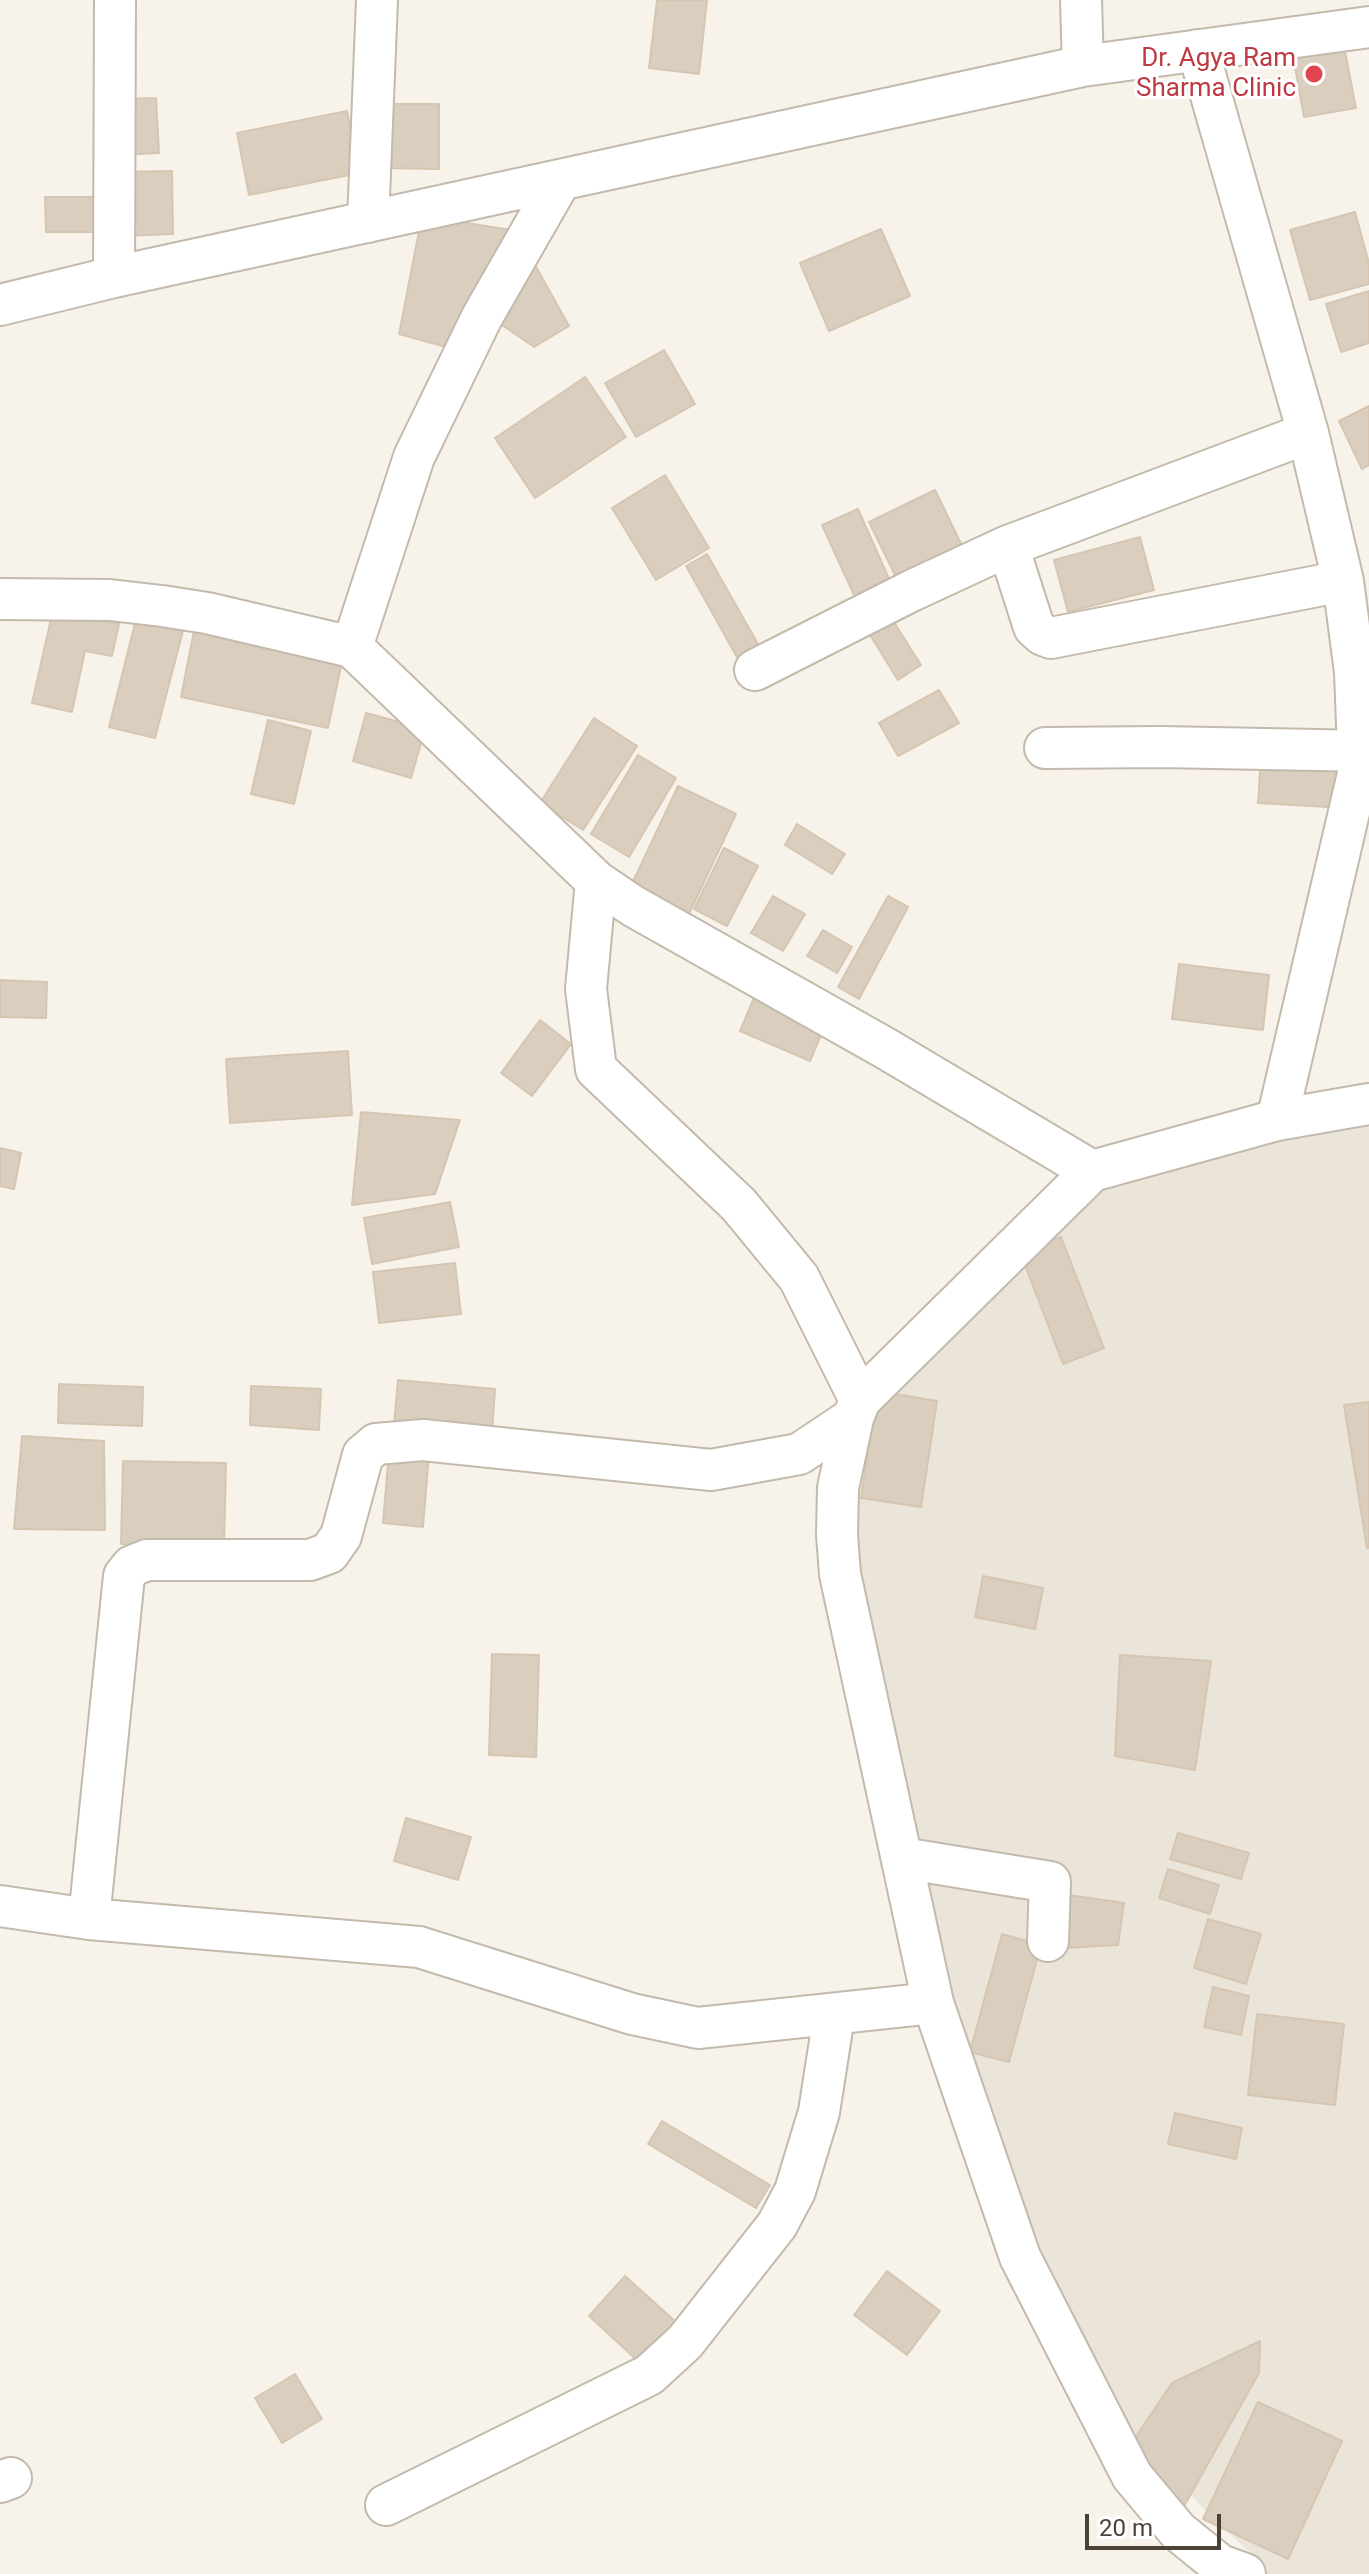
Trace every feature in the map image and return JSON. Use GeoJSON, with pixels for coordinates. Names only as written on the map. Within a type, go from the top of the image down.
{"type":"FeatureCollection","features":[{"type":"Feature","properties":{"kind":"street"},"geometry":{"type":"LineString","coordinates":[[114,277],[115,0]]}},
{"type":"Feature","properties":{"kind":"street"},"geometry":{"type":"LineString","coordinates":[[368,222],[377,0]]}},
{"type":"Feature","properties":{"kind":"street"},"geometry":{"type":"LineString","coordinates":[[1081,0],[1083,66]]}},
{"type":"Feature","properties":{"kind":"street"},"geometry":{"type":"LineString","coordinates":[[0,305],[114,277],[1083,66],[1369,27]]}},
{"type":"Feature","properties":{"kind":"street"},"geometry":{"type":"LineString","coordinates":[[1198,50],[1308,433],[1343,581],[1364,751],[1277,1120]]}},
{"type":"Feature","properties":{"kind":"street"},"geometry":{"type":"LineString","coordinates":[[352,647],[414,457],[482,317],[560,181]]}},
{"type":"Feature","properties":{"kind":"street"},"geometry":{"type":"LineString","coordinates":[[755,670],[1008,546],[1308,433]]}},
{"type":"Feature","properties":{"kind":"street"},"geometry":{"type":"LineString","coordinates":[[1008,546],[1034,627],[1051,638],[1343,581]]}},
{"type":"Feature","properties":{"kind":"street"},"geometry":{"type":"LineString","coordinates":[[0,599],[110,600],[162,606],[207,613],[352,647],[596,881],[633,906],[885,1048],[1092,1171]]}},
{"type":"Feature","properties":{"kind":"street"},"geometry":{"type":"LineString","coordinates":[[1045,748],[1364,751]]}},
{"type":"Feature","properties":{"kind":"street"},"geometry":{"type":"LineString","coordinates":[[596,881],[586,989],[596,1069],[739,1205],[799,1278],[857,1409],[838,1488],[840,1574],[933,2003],[1014,2242],[1132,2476],[1178,2531],[1222,2571]]}},
{"type":"Feature","properties":{"kind":"street"},"geometry":{"type":"LineString","coordinates":[[89,1919],[124,1576],[132,1566],[147,1560],[310,1560],[329,1553],[341,1536],[363,1455],[376,1444],[423,1440],[711,1470],[799,1454],[857,1409],[1092,1171],[1277,1120],[1369,1104]]}},
{"type":"Feature","properties":{"kind":"street"},"geometry":{"type":"LineString","coordinates":[[902,1858],[1050,1882],[1048,1941]]}},
{"type":"Feature","properties":{"kind":"street"},"geometry":{"type":"LineString","coordinates":[[0,1906],[89,1919],[419,1947],[632,2014],[698,2028],[834,2016],[933,2003]]}},
{"type":"Feature","properties":{"kind":"street"},"geometry":{"type":"LineString","coordinates":[[386,2505],[649,2375],[685,2342],[777,2225],[795,2191],[819,2112],[834,2016]]}},
{"type":"Feature","properties":{"kind":"shaded area"},"geometry":{"type":"Polygon","coordinates":[[[1369,1113],[1369,2574],[1262,2574],[1268,2570],[1200,2505],[1125,2423],[1010,2195],[961,2043],[850,1565],[851,1486],[867,1407],[1100,1178],[1369,1113]]]}},
{"type":"Feature","properties":{"kind":"building"},"geometry":{"type":"Polygon","coordinates":[[[657,0],[707,0],[699,74],[649,68],[657,0]]]}},
{"type":"Feature","properties":{"kind":"building"},"geometry":{"type":"Polygon","coordinates":[[[1342,36],[1356,108],[1304,117],[1291,45],[1342,36]]]}},
{"type":"Feature","properties":{"kind":"building"},"geometry":{"type":"Polygon","coordinates":[[[156,98],[159,153],[120,155],[118,99],[156,98]]]}},
{"type":"Feature","properties":{"kind":"building"},"geometry":{"type":"Polygon","coordinates":[[[382,104],[439,104],[439,169],[381,168],[382,104]]]}},
{"type":"Feature","properties":{"kind":"building"},"geometry":{"type":"Polygon","coordinates":[[[347,111],[359,173],[249,195],[237,133],[347,111]]]}},
{"type":"Feature","properties":{"kind":"building"},"geometry":{"type":"Polygon","coordinates":[[[172,171],[173,234],[121,236],[120,172],[172,171]]]}},
{"type":"Feature","properties":{"kind":"building"},"geometry":{"type":"Polygon","coordinates":[[[45,197],[107,197],[107,232],[46,232],[45,197]]]}},
{"type":"Feature","properties":{"kind":"building"},"geometry":{"type":"Polygon","coordinates":[[[1355,212],[1369,263],[1369,284],[1310,300],[1290,230],[1355,212]]]}},
{"type":"Feature","properties":{"kind":"building"},"geometry":{"type":"Polygon","coordinates":[[[422,216],[524,232],[457,350],[399,334],[422,216]]]}},
{"type":"Feature","properties":{"kind":"building"},"geometry":{"type":"Polygon","coordinates":[[[881,229],[910,296],[829,331],[800,263],[881,229]]]}},
{"type":"Feature","properties":{"kind":"building"},"geometry":{"type":"Polygon","coordinates":[[[534,263],[569,326],[534,347],[486,314],[534,263]]]}},
{"type":"Feature","properties":{"kind":"building"},"geometry":{"type":"Polygon","coordinates":[[[1369,291],[1369,343],[1341,352],[1326,304],[1369,291]]]}},
{"type":"Feature","properties":{"kind":"building"},"geometry":{"type":"Polygon","coordinates":[[[664,350],[695,404],[636,437],[605,383],[664,350]]]}},
{"type":"Feature","properties":{"kind":"building"},"geometry":{"type":"Polygon","coordinates":[[[585,377],[626,437],[535,498],[495,438],[585,377]]]}},
{"type":"Feature","properties":{"kind":"building"},"geometry":{"type":"Polygon","coordinates":[[[1369,406],[1369,465],[1362,469],[1339,421],[1369,406]]]}},
{"type":"Feature","properties":{"kind":"building"},"geometry":{"type":"Polygon","coordinates":[[[665,475],[709,548],[656,580],[612,508],[665,475]]]}},
{"type":"Feature","properties":{"kind":"building"},"geometry":{"type":"Polygon","coordinates":[[[935,490],[966,554],[900,585],[869,522],[935,490]]]}},
{"type":"Feature","properties":{"kind":"building"},"geometry":{"type":"Polygon","coordinates":[[[858,509],[894,590],[859,606],[822,525],[858,509]]]}},
{"type":"Feature","properties":{"kind":"building"},"geometry":{"type":"Polygon","coordinates":[[[1140,537],[1154,590],[1068,612],[1054,560],[1140,537]]]}},
{"type":"Feature","properties":{"kind":"building"},"geometry":{"type":"Polygon","coordinates":[[[707,554],[763,653],[742,666],[686,566],[707,554]]]}},
{"type":"Feature","properties":{"kind":"building"},"geometry":{"type":"Polygon","coordinates":[[[885,608],[921,665],[898,680],[862,622],[885,608]]]}},
{"type":"Feature","properties":{"kind":"building"},"geometry":{"type":"Polygon","coordinates":[[[53,610],[119,624],[112,656],[85,651],[72,712],[32,703],[53,610]]]}},
{"type":"Feature","properties":{"kind":"building"},"geometry":{"type":"Polygon","coordinates":[[[138,611],[185,623],[155,738],[109,727],[138,611]]]}},
{"type":"Feature","properties":{"kind":"building"},"geometry":{"type":"Polygon","coordinates":[[[195,626],[343,657],[328,728],[181,697],[195,626]]]}},
{"type":"Feature","properties":{"kind":"building"},"geometry":{"type":"Polygon","coordinates":[[[939,690],[959,723],[898,756],[879,723],[939,690]]]}},
{"type":"Feature","properties":{"kind":"building"},"geometry":{"type":"Polygon","coordinates":[[[366,713],[425,729],[411,778],[353,761],[366,713]]]}},
{"type":"Feature","properties":{"kind":"building"},"geometry":{"type":"Polygon","coordinates":[[[594,718],[637,746],[583,830],[540,803],[594,718]]]}},
{"type":"Feature","properties":{"kind":"building"},"geometry":{"type":"Polygon","coordinates":[[[268,720],[311,731],[294,804],[251,794],[268,720]]]}},
{"type":"Feature","properties":{"kind":"building"},"geometry":{"type":"Polygon","coordinates":[[[638,755],[676,778],[629,857],[591,834],[638,755]]]}},
{"type":"Feature","properties":{"kind":"building"},"geometry":{"type":"Polygon","coordinates":[[[1261,755],[1349,760],[1346,808],[1258,803],[1261,755]]]}},
{"type":"Feature","properties":{"kind":"building"},"geometry":{"type":"Polygon","coordinates":[[[678,786],[736,814],[688,916],[630,888],[678,786]]]}},
{"type":"Feature","properties":{"kind":"building"},"geometry":{"type":"Polygon","coordinates":[[[797,824],[845,854],[832,874],[785,845],[797,824]]]}},
{"type":"Feature","properties":{"kind":"building"},"geometry":{"type":"Polygon","coordinates":[[[724,848],[758,866],[727,926],[694,909],[724,848]]]}},
{"type":"Feature","properties":{"kind":"building"},"geometry":{"type":"Polygon","coordinates":[[[773,896],[805,914],[783,951],[751,933],[773,896]]]}},
{"type":"Feature","properties":{"kind":"building"},"geometry":{"type":"Polygon","coordinates":[[[888,896],[908,907],[859,999],[838,987],[888,896]]]}},
{"type":"Feature","properties":{"kind":"building"},"geometry":{"type":"Polygon","coordinates":[[[823,930],[852,947],[837,973],[807,956],[823,930]]]}},
{"type":"Feature","properties":{"kind":"building"},"geometry":{"type":"Polygon","coordinates":[[[1179,964],[1269,975],[1263,1030],[1172,1019],[1179,964]]]}},
{"type":"Feature","properties":{"kind":"building"},"geometry":{"type":"Polygon","coordinates":[[[0,980],[47,982],[46,1018],[0,1017],[0,980]]]}},
{"type":"Feature","properties":{"kind":"building"},"geometry":{"type":"Polygon","coordinates":[[[756,993],[826,1023],[810,1061],[740,1031],[756,993]]]}},
{"type":"Feature","properties":{"kind":"building"},"geometry":{"type":"Polygon","coordinates":[[[540,1020],[571,1044],[532,1096],[501,1073],[540,1020]]]}},
{"type":"Feature","properties":{"kind":"building"},"geometry":{"type":"Polygon","coordinates":[[[348,1051],[352,1115],[230,1123],[226,1059],[348,1051]]]}},
{"type":"Feature","properties":{"kind":"building"},"geometry":{"type":"Polygon","coordinates":[[[361,1112],[460,1120],[435,1194],[352,1205],[361,1112]]]}},
{"type":"Feature","properties":{"kind":"building"},"geometry":{"type":"Polygon","coordinates":[[[0,1148],[21,1153],[14,1189],[0,1186],[0,1148]]]}},
{"type":"Feature","properties":{"kind":"building"},"geometry":{"type":"Polygon","coordinates":[[[450,1202],[459,1247],[372,1264],[364,1218],[450,1202]]]}},
{"type":"Feature","properties":{"kind":"building"},"geometry":{"type":"Polygon","coordinates":[[[1061,1237],[1104,1348],[1063,1364],[1020,1252],[1061,1237]]]}},
{"type":"Feature","properties":{"kind":"building"},"geometry":{"type":"Polygon","coordinates":[[[455,1263],[461,1314],[379,1323],[373,1272],[455,1263]]]}},
{"type":"Feature","properties":{"kind":"building"},"geometry":{"type":"Polygon","coordinates":[[[398,1380],[495,1389],[492,1433],[394,1425],[398,1380]]]}},
{"type":"Feature","properties":{"kind":"building"},"geometry":{"type":"Polygon","coordinates":[[[59,1384],[143,1387],[142,1426],[58,1423],[59,1384]]]}},
{"type":"Feature","properties":{"kind":"building"},"geometry":{"type":"Polygon","coordinates":[[[251,1386],[321,1389],[319,1430],[250,1425],[251,1386]]]}},
{"type":"Feature","properties":{"kind":"building"},"geometry":{"type":"Polygon","coordinates":[[[877,1391],[937,1401],[921,1507],[861,1498],[877,1391]]]}},
{"type":"Feature","properties":{"kind":"building"},"geometry":{"type":"Polygon","coordinates":[[[1369,1402],[1369,1548],[1367,1548],[1344,1405],[1369,1402]]]}},
{"type":"Feature","properties":{"kind":"building"},"geometry":{"type":"Polygon","coordinates":[[[22,1436],[104,1441],[105,1530],[14,1529],[22,1436]]]}},
{"type":"Feature","properties":{"kind":"building"},"geometry":{"type":"Polygon","coordinates":[[[389,1451],[429,1454],[423,1527],[383,1523],[389,1451]]]}},
{"type":"Feature","properties":{"kind":"building"},"geometry":{"type":"Polygon","coordinates":[[[123,1461],[226,1463],[224,1546],[121,1544],[123,1461]]]}},
{"type":"Feature","properties":{"kind":"building"},"geometry":{"type":"Polygon","coordinates":[[[983,1576],[1043,1588],[1035,1629],[975,1617],[983,1576]]]}},
{"type":"Feature","properties":{"kind":"building"},"geometry":{"type":"Polygon","coordinates":[[[492,1654],[539,1655],[536,1757],[489,1755],[492,1654]]]}},
{"type":"Feature","properties":{"kind":"building"},"geometry":{"type":"Polygon","coordinates":[[[1120,1655],[1211,1661],[1195,1770],[1115,1756],[1120,1655]]]}},
{"type":"Feature","properties":{"kind":"building"},"geometry":{"type":"Polygon","coordinates":[[[406,1818],[471,1837],[458,1880],[394,1861],[406,1818]]]}},
{"type":"Feature","properties":{"kind":"building"},"geometry":{"type":"Polygon","coordinates":[[[1178,1833],[1249,1853],[1241,1879],[1170,1859],[1178,1833]]]}},
{"type":"Feature","properties":{"kind":"building"},"geometry":{"type":"Polygon","coordinates":[[[1168,1869],[1219,1885],[1210,1914],[1159,1898],[1168,1869]]]}},
{"type":"Feature","properties":{"kind":"building"},"geometry":{"type":"Polygon","coordinates":[[[1068,1895],[1124,1903],[1118,1945],[1064,1948],[1068,1895]]]}},
{"type":"Feature","properties":{"kind":"building"},"geometry":{"type":"Polygon","coordinates":[[[1208,1919],[1261,1934],[1246,1984],[1194,1968],[1208,1919]]]}},
{"type":"Feature","properties":{"kind":"building"},"geometry":{"type":"Polygon","coordinates":[[[1002,1934],[1041,1945],[1009,2062],[970,2052],[1002,1934]]]}},
{"type":"Feature","properties":{"kind":"building"},"geometry":{"type":"Polygon","coordinates":[[[1213,1987],[1249,1996],[1241,2035],[1204,2027],[1213,1987]]]}},
{"type":"Feature","properties":{"kind":"building"},"geometry":{"type":"Polygon","coordinates":[[[1257,2014],[1344,2024],[1335,2105],[1248,2095],[1257,2014]]]}},
{"type":"Feature","properties":{"kind":"building"},"geometry":{"type":"Polygon","coordinates":[[[1175,2113],[1242,2128],[1236,2159],[1168,2144],[1175,2113]]]}},
{"type":"Feature","properties":{"kind":"building"},"geometry":{"type":"Polygon","coordinates":[[[662,2121],[770,2185],[756,2208],[648,2144],[662,2121]]]}},
{"type":"Feature","properties":{"kind":"building"},"geometry":{"type":"Polygon","coordinates":[[[887,2271],[940,2311],[907,2355],[854,2315],[887,2271]]]}},
{"type":"Feature","properties":{"kind":"building"},"geometry":{"type":"Polygon","coordinates":[[[625,2276],[676,2322],[639,2362],[589,2316],[625,2276]]]}},
{"type":"Feature","properties":{"kind":"building"},"geometry":{"type":"Polygon","coordinates":[[[1260,2341],[1259,2373],[1183,2508],[1131,2444],[1172,2383],[1260,2341]]]}},
{"type":"Feature","properties":{"kind":"building"},"geometry":{"type":"Polygon","coordinates":[[[295,2374],[322,2419],[282,2443],[255,2398],[295,2374]]]}},
{"type":"Feature","properties":{"kind":"building"},"geometry":{"type":"Polygon","coordinates":[[[1258,2402],[1342,2441],[1288,2559],[1203,2519],[1258,2402]]]}},
{"type":"Feature","properties":{"kind":"place","name":"Dr. Agya Ram Sharma Clinic"},"geometry":{"type":"Point","coordinates":[1314,74]}}]}
